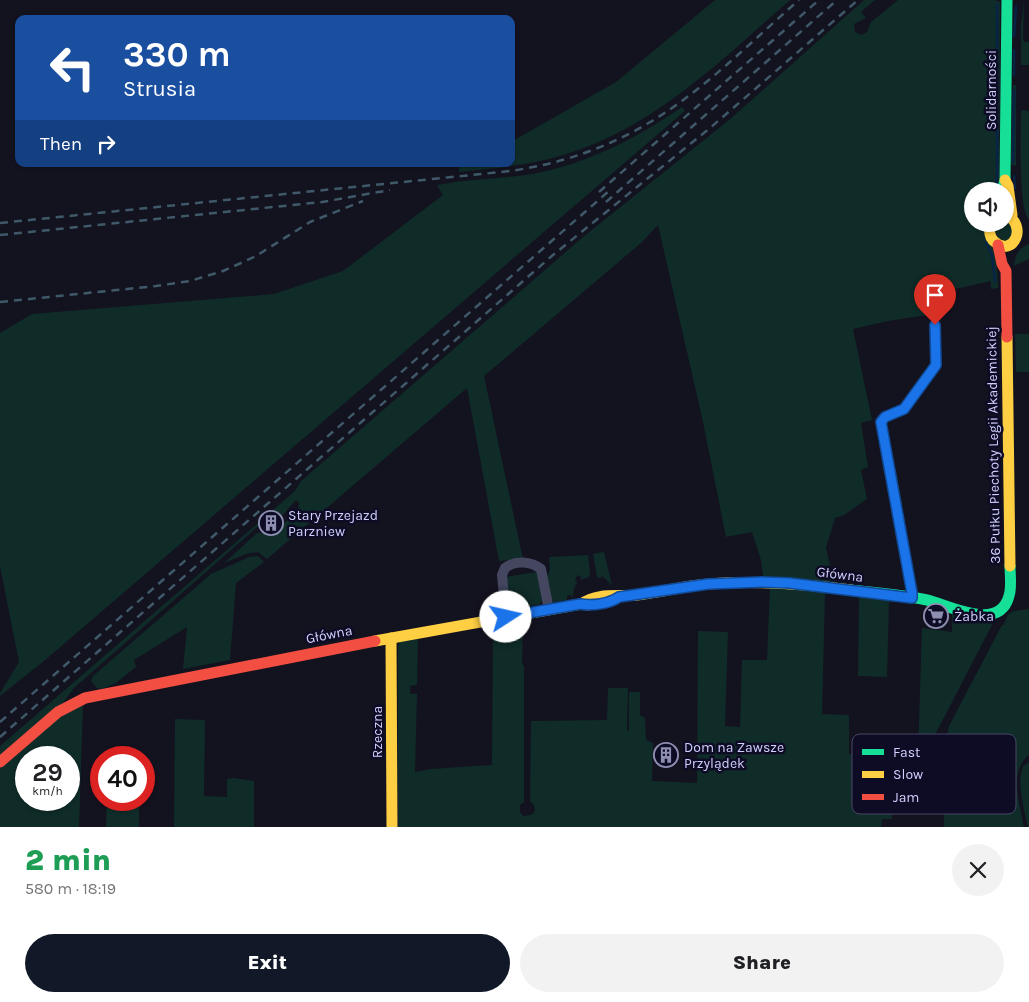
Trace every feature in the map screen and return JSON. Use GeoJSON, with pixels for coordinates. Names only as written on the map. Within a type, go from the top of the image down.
{"type":"FeatureCollection","features":[{"type":"Feature","properties":{"kind":"street","name":"Solidarności"},"geometry":{"type":"LineString","coordinates":[[1004,182],[1007,0]]}},
{"type":"Feature","properties":{"kind":"street"},"geometry":{"type":"LineString","coordinates":[[1014,219],[1025,226]]}},
{"type":"Feature","properties":{"kind":"street","name":"36 Pułku Piechoty Legii Akademickiej"},"geometry":{"type":"LineString","coordinates":[[996,611],[1002,609],[1010,596],[1006,271],[1025,226]]}},
{"type":"Feature","properties":{"kind":"street","name":"36 Pułku Piechoty Legii Akademickiej"},"geometry":{"type":"LineString","coordinates":[[989,232],[990,237],[998,245],[1002,264],[1006,271]]}},
{"type":"Feature","properties":{"kind":"street"},"geometry":{"type":"LineString","coordinates":[[998,245],[1005,246],[1020,240]]}},
{"type":"Feature","properties":{"kind":"street"},"geometry":{"type":"LineString","coordinates":[[912,598],[896,496],[881,422],[885,417],[904,409],[936,365],[935,325]]}},
{"type":"Feature","properties":{"kind":"street"},"geometry":{"type":"LineString","coordinates":[[506,617],[502,576],[505,568],[515,563],[530,564],[541,569],[549,610]]}},
{"type":"Feature","properties":{"kind":"street","name":"Główna"},"geometry":{"type":"LineString","coordinates":[[0,762],[58,712],[85,698],[391,638],[580,604],[588,605],[614,601],[619,597],[708,584],[789,583],[930,601],[968,614],[996,611]]}},
{"type":"Feature","properties":{"kind":"street","name":"Rzeczna"},"geometry":{"type":"LineString","coordinates":[[391,638],[392,827]]}},
{"type":"Feature","properties":{"kind":"green space"},"geometry":{"type":"Polygon","coordinates":[[[715,0],[790,0],[708,72],[679,95],[649,115],[618,133],[584,148],[549,159],[515,165],[515,140],[616,82],[715,0]]]}},
{"type":"Feature","properties":{"kind":"green space"},"geometry":{"type":"Polygon","coordinates":[[[864,0],[875,0],[861,12],[866,18],[854,24],[855,32],[861,35],[867,32],[871,22],[898,0],[995,0],[1000,2],[999,182],[964,182],[964,232],[988,232],[996,257],[998,288],[991,289],[991,281],[924,296],[927,315],[853,329],[872,420],[861,423],[868,467],[861,470],[867,499],[844,515],[835,518],[826,548],[834,582],[763,576],[761,560],[752,532],[726,537],[703,422],[658,225],[641,243],[484,376],[523,559],[499,561],[467,388],[267,559],[258,552],[246,554],[224,563],[257,533],[270,533],[281,527],[298,509],[299,503],[296,500],[280,518],[274,516],[264,521],[74,688],[60,707],[0,757],[0,746],[295,491],[301,481],[583,237],[729,120],[864,0]]]}},
{"type":"Feature","properties":{"kind":"green space"},"geometry":{"type":"Polygon","coordinates":[[[1024,0],[1023,39],[1024,42],[1029,42],[1029,65],[1021,65],[1021,25],[1024,0]]]}},
{"type":"Feature","properties":{"kind":"green space"},"geometry":{"type":"Polygon","coordinates":[[[1013,85],[1016,85],[1016,166],[1010,164],[1013,85]]]}},
{"type":"Feature","properties":{"kind":"green space"},"geometry":{"type":"Polygon","coordinates":[[[682,107],[685,111],[44,661],[0,696],[19,662],[0,566],[0,333],[32,314],[274,294],[343,271],[443,195],[437,185],[532,174],[572,164],[592,157],[629,139],[682,107]]]}},
{"type":"Feature","properties":{"kind":"green space"},"geometry":{"type":"Polygon","coordinates":[[[1021,110],[1029,111],[1029,219],[1025,212],[1023,200],[1021,110]]]}},
{"type":"Feature","properties":{"kind":"green space"},"geometry":{"type":"Polygon","coordinates":[[[459,167],[501,167],[493,168],[459,172],[459,167]]]}},
{"type":"Feature","properties":{"kind":"green space"},"geometry":{"type":"Polygon","coordinates":[[[996,232],[1012,232],[1013,237],[1004,241],[997,237],[996,232]]]}},
{"type":"Feature","properties":{"kind":"green space"},"geometry":{"type":"Polygon","coordinates":[[[1029,244],[1029,259],[1014,266],[1018,253],[1029,244]]]}},
{"type":"Feature","properties":{"kind":"green space"},"geometry":{"type":"Polygon","coordinates":[[[1015,334],[1029,334],[1029,372],[1016,372],[1015,334]]]}},
{"type":"Feature","properties":{"kind":"green space"},"geometry":{"type":"Polygon","coordinates":[[[604,552],[612,585],[602,576],[600,578],[597,577],[593,554],[604,552]]]}},
{"type":"Feature","properties":{"kind":"green space"},"geometry":{"type":"Polygon","coordinates":[[[588,555],[589,577],[580,580],[581,577],[578,575],[575,579],[577,583],[572,599],[571,595],[567,595],[567,600],[554,602],[551,598],[547,577],[550,570],[549,557],[588,555]]]}},
{"type":"Feature","properties":{"kind":"green space"},"geometry":{"type":"Polygon","coordinates":[[[258,556],[264,562],[236,583],[230,660],[183,669],[187,627],[134,660],[136,667],[116,683],[102,689],[97,688],[91,681],[93,676],[211,574],[249,557],[258,556]]]}},
{"type":"Feature","properties":{"kind":"green space"},"geometry":{"type":"Polygon","coordinates":[[[537,572],[542,601],[540,604],[509,609],[505,577],[537,572]]]}},
{"type":"Feature","properties":{"kind":"green space"},"geometry":{"type":"Polygon","coordinates":[[[770,587],[825,593],[822,714],[849,715],[849,754],[852,754],[852,814],[892,814],[892,819],[882,819],[881,827],[398,827],[398,646],[400,642],[418,639],[417,685],[410,686],[410,694],[417,694],[415,772],[431,769],[492,765],[493,627],[523,622],[524,802],[520,805],[520,812],[523,816],[531,815],[535,811],[534,805],[530,801],[531,721],[607,720],[608,688],[628,688],[627,731],[629,730],[629,692],[640,692],[640,715],[645,718],[646,740],[653,743],[652,781],[697,783],[698,631],[728,632],[725,726],[740,727],[742,660],[767,660],[770,587]]]}},
{"type":"Feature","properties":{"kind":"green space"},"geometry":{"type":"Polygon","coordinates":[[[859,596],[889,601],[887,677],[858,676],[859,596]]]}},
{"type":"Feature","properties":{"kind":"green space"},"geometry":{"type":"Polygon","coordinates":[[[1029,609],[1029,755],[1019,770],[1017,779],[1018,799],[1024,827],[944,827],[944,814],[1016,814],[1016,734],[947,734],[949,726],[1002,625],[1004,625],[1007,616],[1019,610],[1029,609]]]}},
{"type":"Feature","properties":{"kind":"green space"},"geometry":{"type":"Polygon","coordinates":[[[952,612],[992,618],[994,621],[935,734],[919,734],[922,628],[952,632],[952,612]]]}},
{"type":"Feature","properties":{"kind":"green space"},"geometry":{"type":"Polygon","coordinates":[[[83,705],[80,796],[80,746],[26,746],[57,718],[83,705]]]}},
{"type":"Feature","properties":{"kind":"green space"},"geometry":{"type":"Polygon","coordinates":[[[175,719],[205,720],[204,796],[227,797],[227,779],[234,778],[254,781],[254,827],[174,827],[175,719]]]}},
{"type":"Feature","properties":{"kind":"green space"},"geometry":{"type":"Polygon","coordinates":[[[15,756],[15,811],[80,811],[79,827],[0,827],[0,769],[15,756]]]}},
{"type":"Feature","properties":{"kind":"green space"},"geometry":{"type":"Polygon","coordinates":[[[1029,762],[1028,827],[1020,780],[1023,767],[1029,762]]]}},
{"type":"Feature","properties":{"kind":"green space"},"geometry":{"type":"Polygon","coordinates":[[[107,811],[139,811],[139,827],[106,827],[107,811]]]}},
{"type":"Feature","properties":{"kind":"waterway"},"geometry":{"type":"LineString","coordinates":[[996,182],[997,5]]}},
{"type":"Feature","properties":{"kind":"waterway"},"geometry":{"type":"LineString","coordinates":[[1014,36],[1016,7]]}},
{"type":"Feature","properties":{"kind":"waterway"},"geometry":{"type":"LineString","coordinates":[[1014,50],[1014,75]]}},
{"type":"Feature","properties":{"kind":"waterway"},"geometry":{"type":"LineString","coordinates":[[1013,162],[1014,90]]}},
{"type":"Feature","properties":{"kind":"waterway"},"geometry":{"type":"LineString","coordinates":[[1014,176],[1015,188]]}},
{"type":"Feature","properties":{"kind":"waterway"},"geometry":{"type":"LineString","coordinates":[[986,242],[992,255],[995,281]]}},
{"type":"Feature","properties":{"kind":"railway"},"geometry":{"type":"LineString","coordinates":[[0,223],[501,172],[560,161],[617,140],[672,108],[728,64],[799,0]]}},
{"type":"Feature","properties":{"kind":"railway"},"geometry":{"type":"LineString","coordinates":[[599,192],[819,0]]}},
{"type":"Feature","properties":{"kind":"railway"},"geometry":{"type":"LineString","coordinates":[[606,202],[837,0]]}},
{"type":"Feature","properties":{"kind":"railway"},"geometry":{"type":"LineString","coordinates":[[0,737],[553,255],[710,128],[858,0]]}},
{"type":"Feature","properties":{"kind":"railway"},"geometry":{"type":"LineString","coordinates":[[0,235],[322,202],[390,190]]}},
{"type":"Feature","properties":{"kind":"railway"},"geometry":{"type":"LineString","coordinates":[[0,722],[609,191]]}},
{"type":"Feature","properties":{"kind":"railway"},"geometry":{"type":"LineString","coordinates":[[0,302],[190,281],[223,271],[241,263],[256,256],[310,222],[363,201]]}},
{"type":"Feature","properties":{"kind":"traffic: fast"},"geometry":{"type":"LineString","coordinates":[[1004,182],[1007,0]]}},
{"type":"Feature","properties":{"kind":"traffic: fast"},"geometry":{"type":"LineString","coordinates":[[851,590],[918,598],[960,611],[984,615],[995,613],[1004,607],[1010,592],[1010,566]]}},
{"type":"Feature","properties":{"kind":"traffic: slow"},"geometry":{"type":"LineString","coordinates":[[990,232],[993,240],[1002,246],[1008,246],[1016,238],[1017,232],[1014,222]]}},
{"type":"Feature","properties":{"kind":"traffic: slow"},"geometry":{"type":"LineString","coordinates":[[1007,337],[1010,566]]}},
{"type":"Feature","properties":{"kind":"traffic: slow"},"geometry":{"type":"LineString","coordinates":[[581,604],[601,596],[637,595],[700,585],[745,582],[780,583],[851,590]]}},
{"type":"Feature","properties":{"kind":"traffic: slow"},"geometry":{"type":"LineString","coordinates":[[375,641],[581,604],[588,605]]}},
{"type":"Feature","properties":{"kind":"traffic: slow"},"geometry":{"type":"LineString","coordinates":[[391,638],[392,827]]}},
{"type":"Feature","properties":{"kind":"traffic: jam"},"geometry":{"type":"LineString","coordinates":[[998,245],[1002,264],[1006,271],[1007,337]]}},
{"type":"Feature","properties":{"kind":"traffic: jam"},"geometry":{"type":"LineString","coordinates":[[0,762],[58,712],[85,698],[375,641]]}},
{"type":"Feature","properties":{"kind":"place","name":"Stary Przejazd Parzniew"},"geometry":{"type":"Point","coordinates":[271,523]}},
{"type":"Feature","properties":{"kind":"place","name":"Żabka"},"geometry":{"type":"Point","coordinates":[936,616]}},
{"type":"Feature","properties":{"kind":"place","name":"Dom na Zawsze Przylądek"},"geometry":{"type":"Point","coordinates":[666,755]}},
{"type":"Feature","properties":{"kind":"route"},"geometry":{"type":"LineString","coordinates":[[506,617],[580,604],[588,605],[614,601],[619,597],[721,582],[789,583],[912,598],[896,496],[881,422],[885,417],[904,409],[936,365],[935,325]]}}]}
